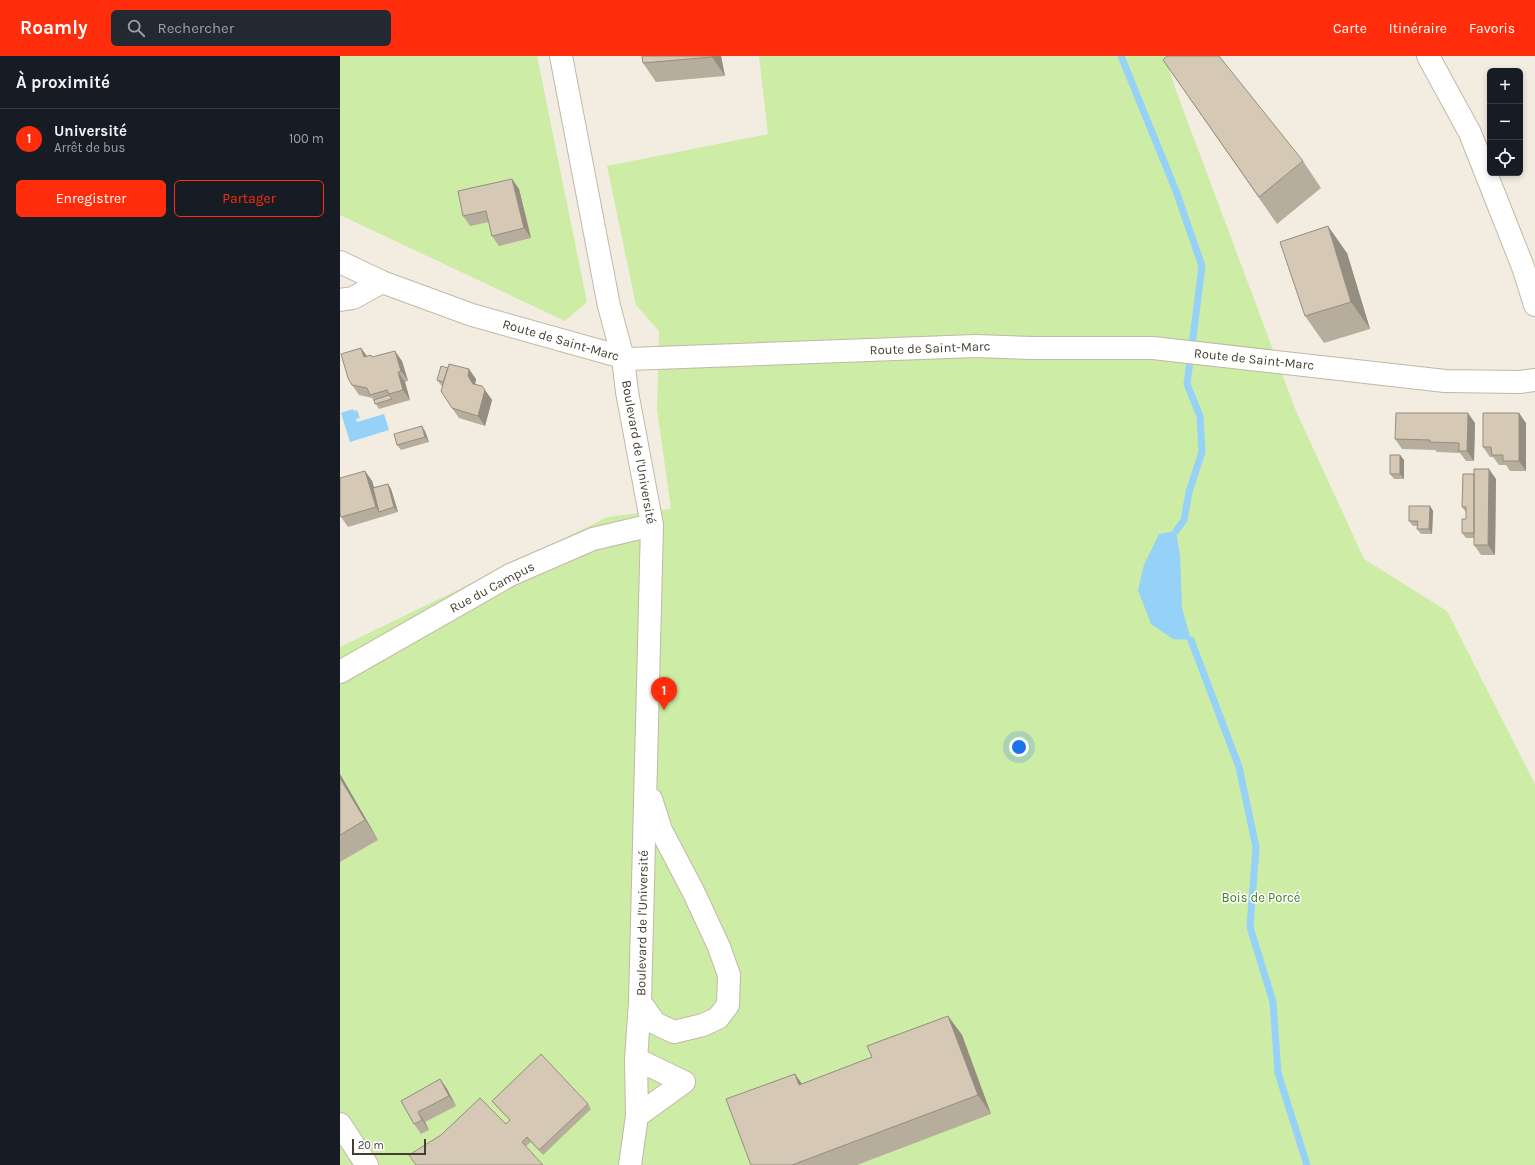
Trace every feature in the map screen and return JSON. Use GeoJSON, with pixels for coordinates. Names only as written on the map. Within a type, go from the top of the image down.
{"type":"FeatureCollection","features":[{"type":"Feature","properties":{"kind":"street","name":"Boulevard de l'Université"},"geometry":{"type":"LineString","coordinates":[[561,56],[609,306],[623,358],[652,525],[645,782],[640,1002],[656,1023],[674,1032],[703,1025],[718,1018],[728,1005],[729,975],[719,947],[694,893],[661,830],[645,782]]}},
{"type":"Feature","properties":{"kind":"street"},"geometry":{"type":"LineString","coordinates":[[1430,56],[1470,133],[1523,267],[1535,305]]}},
{"type":"Feature","properties":{"kind":"street","name":"Route de Saint-Marc"},"geometry":{"type":"LineString","coordinates":[[340,262],[382,282],[472,315],[623,358],[975,346],[1161,349],[1445,380],[1520,382],[1535,380]]}},
{"type":"Feature","properties":{"kind":"street"},"geometry":{"type":"LineString","coordinates":[[340,300],[353,298],[382,282]]}},
{"type":"Feature","properties":{"kind":"street","name":"Rue du Campus"},"geometry":{"type":"LineString","coordinates":[[340,672],[510,575],[593,539],[652,525]]}},
{"type":"Feature","properties":{"kind":"street"},"geometry":{"type":"LineString","coordinates":[[630,1165],[637,1116],[636,1059],[640,1002]]}},
{"type":"Feature","properties":{"kind":"street"},"geometry":{"type":"LineString","coordinates":[[636,1059],[684,1082],[637,1116]]}},
{"type":"Feature","properties":{"kind":"street"},"geometry":{"type":"LineString","coordinates":[[340,1124],[367,1165]]}},
{"type":"Feature","properties":{"kind":"green space"},"geometry":{"type":"Polygon","coordinates":[[[340,56],[537,56],[587,302],[565,321],[340,215],[340,56]]]}},
{"type":"Feature","properties":{"kind":"green space","name":"Bois de Porcé"},"geometry":{"type":"Polygon","coordinates":[[[759,56],[1165,56],[1175,88],[1296,411],[1364,559],[1447,611],[1535,784],[1535,1165],[340,1165],[340,647],[608,517],[671,509],[657,409],[659,331],[636,305],[607,166],[768,134],[759,56]]]}},
{"type":"Feature","properties":{"kind":"water"},"geometry":{"type":"Polygon","coordinates":[[[353,409],[354,411],[357,410],[360,418],[356,419],[357,422],[384,414],[389,430],[350,442],[341,413],[353,409]]]}},
{"type":"Feature","properties":{"kind":"water"},"geometry":{"type":"Polygon","coordinates":[[[1176,531],[1180,555],[1182,608],[1191,640],[1173,639],[1151,624],[1138,590],[1144,565],[1159,534],[1176,531]]]}},
{"type":"Feature","properties":{"kind":"building"},"geometry":{"type":"Polygon","coordinates":[[[642,56],[712,56],[712,57],[643,63],[642,56]]]}},
{"type":"Feature","properties":{"kind":"building"},"geometry":{"type":"Polygon","coordinates":[[[1167,56],[1219,56],[1303,161],[1259,197],[1163,60],[1167,56]]]}},
{"type":"Feature","properties":{"kind":"building"},"geometry":{"type":"Polygon","coordinates":[[[512,179],[524,228],[492,236],[486,211],[463,216],[458,191],[512,179]]]}},
{"type":"Feature","properties":{"kind":"building"},"geometry":{"type":"Polygon","coordinates":[[[1328,226],[1351,302],[1305,316],[1280,242],[1328,226]]]}},
{"type":"Feature","properties":{"kind":"building"},"geometry":{"type":"Polygon","coordinates":[[[361,348],[364,357],[371,355],[372,357],[395,351],[401,371],[398,372],[403,390],[389,394],[387,390],[370,395],[367,388],[352,385],[348,378],[341,354],[361,348]]]}},
{"type":"Feature","properties":{"kind":"building"},"geometry":{"type":"Polygon","coordinates":[[[449,364],[469,369],[468,376],[473,384],[482,386],[485,390],[478,416],[452,408],[441,391],[449,364]]]}},
{"type":"Feature","properties":{"kind":"building"},"geometry":{"type":"Polygon","coordinates":[[[441,366],[448,368],[443,382],[437,380],[441,366]]]}},
{"type":"Feature","properties":{"kind":"building"},"geometry":{"type":"Polygon","coordinates":[[[389,395],[392,399],[375,404],[374,400],[389,395]]]}},
{"type":"Feature","properties":{"kind":"building"},"geometry":{"type":"Polygon","coordinates":[[[1396,413],[1468,413],[1467,451],[1459,451],[1459,443],[1395,439],[1396,413]]]}},
{"type":"Feature","properties":{"kind":"building"},"geometry":{"type":"Polygon","coordinates":[[[1483,413],[1519,413],[1519,461],[1503,461],[1503,455],[1492,455],[1491,447],[1483,447],[1483,413]]]}},
{"type":"Feature","properties":{"kind":"building"},"geometry":{"type":"Polygon","coordinates":[[[422,426],[425,437],[397,445],[394,434],[422,426]]]}},
{"type":"Feature","properties":{"kind":"building"},"geometry":{"type":"Polygon","coordinates":[[[1390,455],[1400,455],[1400,474],[1390,474],[1390,455]]]}},
{"type":"Feature","properties":{"kind":"building"},"geometry":{"type":"Polygon","coordinates":[[[1474,469],[1489,469],[1488,545],[1474,545],[1474,469]]]}},
{"type":"Feature","properties":{"kind":"building"},"geometry":{"type":"Polygon","coordinates":[[[365,471],[376,507],[341,517],[340,478],[365,471]]]}},
{"type":"Feature","properties":{"kind":"building"},"geometry":{"type":"Polygon","coordinates":[[[1463,474],[1474,474],[1474,533],[1462,533],[1462,519],[1466,519],[1466,507],[1462,507],[1463,474]]]}},
{"type":"Feature","properties":{"kind":"building"},"geometry":{"type":"Polygon","coordinates":[[[388,484],[394,507],[379,512],[373,488],[388,484]]]}},
{"type":"Feature","properties":{"kind":"building"},"geometry":{"type":"Polygon","coordinates":[[[1409,506],[1430,506],[1429,529],[1417,529],[1418,521],[1409,521],[1409,506]]]}},
{"type":"Feature","properties":{"kind":"building"},"geometry":{"type":"Polygon","coordinates":[[[340,778],[365,820],[340,835],[340,778]]]}},
{"type":"Feature","properties":{"kind":"building"},"geometry":{"type":"Polygon","coordinates":[[[948,1016],[978,1095],[792,1165],[751,1165],[726,1099],[795,1074],[799,1085],[872,1057],[867,1046],[948,1016]]]}},
{"type":"Feature","properties":{"kind":"building"},"geometry":{"type":"Polygon","coordinates":[[[541,1054],[588,1104],[539,1150],[527,1137],[522,1142],[543,1165],[416,1165],[409,1155],[441,1135],[480,1098],[506,1124],[510,1120],[492,1101],[541,1054]]]}},
{"type":"Feature","properties":{"kind":"building"},"geometry":{"type":"Polygon","coordinates":[[[440,1079],[449,1096],[418,1112],[422,1120],[414,1124],[401,1101],[440,1079]]]}},
{"type":"Feature","properties":{"kind":"waterway"},"geometry":{"type":"LineString","coordinates":[[1121,56],[1176,191],[1202,266],[1187,384],[1200,416],[1202,452],[1189,492],[1184,520],[1176,531]]}},
{"type":"Feature","properties":{"kind":"waterway"},"geometry":{"type":"LineString","coordinates":[[1191,640],[1239,767],[1256,847],[1250,927],[1273,1002],[1278,1073],[1307,1165]]}},
{"type":"Feature","properties":{"kind":"place","name":"Université"},"geometry":{"type":"Point","coordinates":[664,710]}}]}
